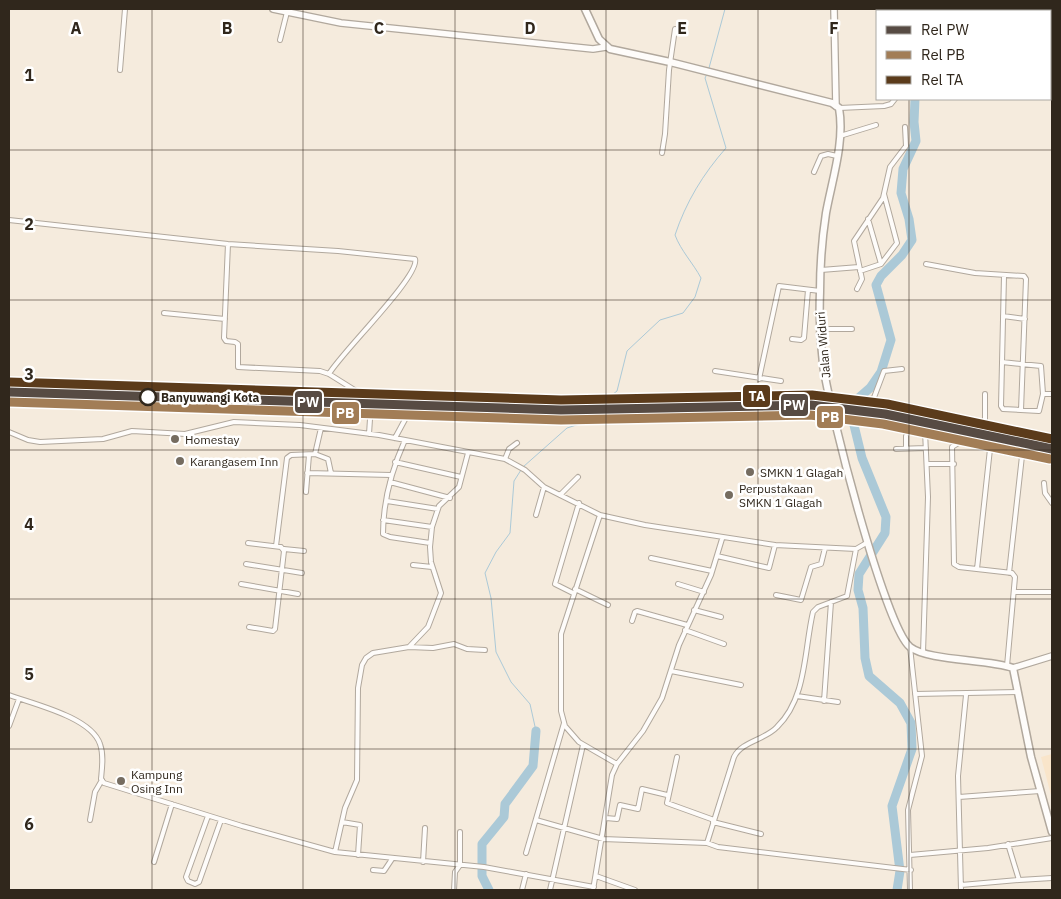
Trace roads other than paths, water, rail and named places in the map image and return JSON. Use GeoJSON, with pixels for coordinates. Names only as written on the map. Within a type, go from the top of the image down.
{"type":"FeatureCollection","features":[{"type":"Feature","properties":{"kind":"main road"},"geometry":{"type":"LineString","coordinates":[[585,9],[599,39],[606,47],[619,52],[705,71],[837,107]]}},
{"type":"Feature","properties":{"kind":"main road","name":"Jalan Widuri"},"geometry":{"type":"LineString","coordinates":[[837,107],[840,134],[822,241],[818,291],[823,364],[868,544],[896,627],[910,647]]}},
{"type":"Feature","properties":{"kind":"main road"},"geometry":{"type":"LineString","coordinates":[[910,647],[923,653],[1010,667],[1018,692],[1040,791],[1052,832]]}},
{"type":"Feature","properties":{"kind":"street"},"geometry":{"type":"LineString","coordinates":[[120,70],[125,9]]}},
{"type":"Feature","properties":{"kind":"street"},"geometry":{"type":"LineString","coordinates":[[273,9],[341,22],[392,28],[593,49],[606,47]]}},
{"type":"Feature","properties":{"kind":"street"},"geometry":{"type":"LineString","coordinates":[[834,9],[837,107],[884,106],[891,104],[894,100]]}},
{"type":"Feature","properties":{"kind":"street"},"geometry":{"type":"LineString","coordinates":[[280,40],[287,12]]}},
{"type":"Feature","properties":{"kind":"street"},"geometry":{"type":"LineString","coordinates":[[662,153],[664,149],[670,62],[675,30]]}},
{"type":"Feature","properties":{"kind":"street"},"geometry":{"type":"LineString","coordinates":[[840,134],[876,125]]}},
{"type":"Feature","properties":{"kind":"street"},"geometry":{"type":"LineString","coordinates":[[857,290],[862,282],[854,241],[884,194],[890,166],[906,146],[905,128]]}},
{"type":"Feature","properties":{"kind":"street"},"geometry":{"type":"LineString","coordinates":[[814,172],[818,158],[828,154],[835,156]]}},
{"type":"Feature","properties":{"kind":"street"},"geometry":{"type":"LineString","coordinates":[[821,270],[859,269],[881,264],[897,241],[884,194]]}},
{"type":"Feature","properties":{"kind":"street"},"geometry":{"type":"LineString","coordinates":[[868,219],[881,264]]}},
{"type":"Feature","properties":{"kind":"street"},"geometry":{"type":"LineString","coordinates":[[9,220],[228,244],[338,251],[415,259],[415,266],[404,284],[389,301],[374,323],[341,356],[329,374]]}},
{"type":"Feature","properties":{"kind":"street"},"geometry":{"type":"LineString","coordinates":[[228,244],[224,338],[226,341],[237,343],[238,368],[320,371],[329,374],[369,399],[371,404],[369,434]]}},
{"type":"Feature","properties":{"kind":"street"},"geometry":{"type":"LineString","coordinates":[[926,264],[1004,276],[1024,276],[1026,279],[1021,410]]}},
{"type":"Feature","properties":{"kind":"street"},"geometry":{"type":"LineString","coordinates":[[1002,362],[1041,366],[1043,394],[1039,411],[1003,408],[1001,406],[1003,316],[1004,276]]}},
{"type":"Feature","properties":{"kind":"street"},"geometry":{"type":"LineString","coordinates":[[759,379],[778,287],[818,291]]}},
{"type":"Feature","properties":{"kind":"street"},"geometry":{"type":"LineString","coordinates":[[792,339],[801,340],[804,338],[809,290]]}},
{"type":"Feature","properties":{"kind":"street"},"geometry":{"type":"LineString","coordinates":[[164,313],[225,319]]}},
{"type":"Feature","properties":{"kind":"street"},"geometry":{"type":"LineString","coordinates":[[1003,316],[1025,318]]}},
{"type":"Feature","properties":{"kind":"street"},"geometry":{"type":"LineString","coordinates":[[821,329],[852,329]]}},
{"type":"Feature","properties":{"kind":"street"},"geometry":{"type":"LineString","coordinates":[[902,369],[884,371],[870,408],[1052,446]]}},
{"type":"Feature","properties":{"kind":"street"},"geometry":{"type":"LineString","coordinates":[[715,371],[781,381]]}},
{"type":"Feature","properties":{"kind":"street"},"geometry":{"type":"LineString","coordinates":[[977,446],[986,412],[984,394]]}},
{"type":"Feature","properties":{"kind":"street"},"geometry":{"type":"LineString","coordinates":[[1043,394],[1052,394]]}},
{"type":"Feature","properties":{"kind":"street"},"geometry":{"type":"LineString","coordinates":[[396,438],[408,414]]}},
{"type":"Feature","properties":{"kind":"street"},"geometry":{"type":"LineString","coordinates":[[9,432],[28,440],[40,442],[103,439],[132,431],[193,433],[234,422],[321,428],[369,434],[505,459],[525,470],[544,487],[600,515],[722,539],[775,545],[856,549],[868,544]]}},
{"type":"Feature","properties":{"kind":"street"},"geometry":{"type":"LineString","coordinates":[[315,454],[321,428]]}},
{"type":"Feature","properties":{"kind":"street"},"geometry":{"type":"LineString","coordinates":[[923,653],[928,506],[925,431]]}},
{"type":"Feature","properties":{"kind":"street"},"geometry":{"type":"LineString","coordinates":[[906,436],[906,448]]}},
{"type":"Feature","properties":{"kind":"street"},"geometry":{"type":"LineString","coordinates":[[405,440],[391,475],[383,520],[384,536],[430,543]]}},
{"type":"Feature","properties":{"kind":"street"},"geometry":{"type":"LineString","coordinates":[[505,459],[509,449],[517,443]]}},
{"type":"Feature","properties":{"kind":"street"},"geometry":{"type":"LineString","coordinates":[[1052,459],[1022,456],[955,443],[952,447],[954,464],[954,564],[958,567],[1012,573],[1015,577],[1010,667],[1052,656]]}},
{"type":"Feature","properties":{"kind":"street"},"geometry":{"type":"LineString","coordinates":[[896,449],[926,448]]}},
{"type":"Feature","properties":{"kind":"street"},"geometry":{"type":"LineString","coordinates":[[977,569],[990,449]]}},
{"type":"Feature","properties":{"kind":"street"},"geometry":{"type":"LineString","coordinates":[[409,646],[424,633],[440,596],[441,588],[432,566],[430,543],[432,527],[438,509],[458,490],[468,453]]}},
{"type":"Feature","properties":{"kind":"street"},"geometry":{"type":"LineString","coordinates":[[276,546],[287,458],[292,455],[315,454],[328,459],[331,473]]}},
{"type":"Feature","properties":{"kind":"street"},"geometry":{"type":"LineString","coordinates":[[306,492],[309,455]]}},
{"type":"Feature","properties":{"kind":"street"},"geometry":{"type":"LineString","coordinates":[[1009,573],[1022,456]]}},
{"type":"Feature","properties":{"kind":"street"},"geometry":{"type":"LineString","coordinates":[[395,462],[461,477]]}},
{"type":"Feature","properties":{"kind":"street"},"geometry":{"type":"LineString","coordinates":[[927,464],[954,464]]}},
{"type":"Feature","properties":{"kind":"street"},"geometry":{"type":"LineString","coordinates":[[307,473],[391,475]]}},
{"type":"Feature","properties":{"kind":"street"},"geometry":{"type":"LineString","coordinates":[[560,495],[578,477]]}},
{"type":"Feature","properties":{"kind":"street"},"geometry":{"type":"LineString","coordinates":[[390,482],[450,498]]}},
{"type":"Feature","properties":{"kind":"street"},"geometry":{"type":"LineString","coordinates":[[1044,483],[1045,493],[1052,503]]}},
{"type":"Feature","properties":{"kind":"street"},"geometry":{"type":"LineString","coordinates":[[536,515],[544,487]]}},
{"type":"Feature","properties":{"kind":"street"},"geometry":{"type":"LineString","coordinates":[[386,501],[438,509]]}},
{"type":"Feature","properties":{"kind":"street"},"geometry":{"type":"LineString","coordinates":[[579,503],[555,584],[608,605]]}},
{"type":"Feature","properties":{"kind":"street"},"geometry":{"type":"LineString","coordinates":[[526,853],[564,723],[561,699],[561,634],[600,515]]}},
{"type":"Feature","properties":{"kind":"street"},"geometry":{"type":"LineString","coordinates":[[383,520],[432,527]]}},
{"type":"Feature","properties":{"kind":"street"},"geometry":{"type":"LineString","coordinates":[[102,780],[104,783],[208,816],[335,852],[484,867],[593,888],[603,839],[612,775],[617,764],[655,712],[666,691],[684,630],[704,592],[722,539]]}},
{"type":"Feature","properties":{"kind":"street"},"geometry":{"type":"LineString","coordinates":[[248,543],[304,552]]}},
{"type":"Feature","properties":{"kind":"street"},"geometry":{"type":"LineString","coordinates":[[717,556],[769,568],[772,565],[775,545]]}},
{"type":"Feature","properties":{"kind":"street"},"geometry":{"type":"LineString","coordinates":[[776,595],[800,600],[812,566],[820,564],[825,548]]}},
{"type":"Feature","properties":{"kind":"street"},"geometry":{"type":"LineString","coordinates":[[250,627],[274,630],[284,549]]}},
{"type":"Feature","properties":{"kind":"street"},"geometry":{"type":"LineString","coordinates":[[707,843],[736,752],[779,726],[797,696],[813,612],[818,607],[847,596],[856,549]]}},
{"type":"Feature","properties":{"kind":"street"},"geometry":{"type":"LineString","coordinates":[[651,558],[712,571]]}},
{"type":"Feature","properties":{"kind":"street"},"geometry":{"type":"LineString","coordinates":[[246,564],[302,573]]}},
{"type":"Feature","properties":{"kind":"street"},"geometry":{"type":"LineString","coordinates":[[413,565],[432,566]]}},
{"type":"Feature","properties":{"kind":"street"},"geometry":{"type":"LineString","coordinates":[[241,584],[298,594]]}},
{"type":"Feature","properties":{"kind":"street"},"geometry":{"type":"LineString","coordinates":[[678,584],[704,592]]}},
{"type":"Feature","properties":{"kind":"street"},"geometry":{"type":"LineString","coordinates":[[1014,592],[1052,592]]}},
{"type":"Feature","properties":{"kind":"street"},"geometry":{"type":"LineString","coordinates":[[824,701],[830,602]]}},
{"type":"Feature","properties":{"kind":"street"},"geometry":{"type":"LineString","coordinates":[[694,610],[721,617]]}},
{"type":"Feature","properties":{"kind":"street"},"geometry":{"type":"LineString","coordinates":[[632,621],[635,612],[638,611],[687,625]]}},
{"type":"Feature","properties":{"kind":"street"},"geometry":{"type":"LineString","coordinates":[[684,630],[724,644]]}},
{"type":"Feature","properties":{"kind":"street"},"geometry":{"type":"LineString","coordinates":[[335,852],[342,822],[357,780],[359,757],[358,688],[362,665],[366,658],[373,653],[409,646],[433,648],[454,644],[467,649],[485,650]]}},
{"type":"Feature","properties":{"kind":"street"},"geometry":{"type":"LineString","coordinates":[[910,647],[922,756],[908,810],[910,890]]}},
{"type":"Feature","properties":{"kind":"street"},"geometry":{"type":"LineString","coordinates":[[671,671],[741,685]]}},
{"type":"Feature","properties":{"kind":"street"},"geometry":{"type":"LineString","coordinates":[[915,694],[966,695],[1018,692]]}},
{"type":"Feature","properties":{"kind":"street"},"geometry":{"type":"LineString","coordinates":[[9,695],[56,712],[85,726],[94,733],[102,752],[102,780],[95,792],[90,820]]}},
{"type":"Feature","properties":{"kind":"street"},"geometry":{"type":"LineString","coordinates":[[961,890],[958,797],[960,751],[966,695]]}},
{"type":"Feature","properties":{"kind":"street"},"geometry":{"type":"LineString","coordinates":[[797,696],[838,702]]}},
{"type":"Feature","properties":{"kind":"street"},"geometry":{"type":"LineString","coordinates":[[9,726],[19,699]]}},
{"type":"Feature","properties":{"kind":"street"},"geometry":{"type":"LineString","coordinates":[[564,723],[583,745],[617,764]]}},
{"type":"Feature","properties":{"kind":"street"},"geometry":{"type":"LineString","coordinates":[[550,890],[583,745]]}},
{"type":"Feature","properties":{"kind":"street"},"geometry":{"type":"LineString","coordinates":[[677,757],[668,795],[668,804],[714,821],[761,834]]}},
{"type":"Feature","properties":{"kind":"street"},"geometry":{"type":"LineString","coordinates":[[606,818],[618,819],[620,805],[638,809],[643,789],[668,795]]}},
{"type":"Feature","properties":{"kind":"street"},"geometry":{"type":"LineString","coordinates":[[958,797],[1040,791]]}},
{"type":"Feature","properties":{"kind":"street"},"geometry":{"type":"LineString","coordinates":[[154,862],[172,804]]}},
{"type":"Feature","properties":{"kind":"street"},"geometry":{"type":"LineString","coordinates":[[208,816],[186,877],[188,881],[195,884],[199,882],[221,820]]}},
{"type":"Feature","properties":{"kind":"street"},"geometry":{"type":"LineString","coordinates":[[536,820],[603,839],[707,843],[726,848],[908,870]]}},
{"type":"Feature","properties":{"kind":"street"},"geometry":{"type":"LineString","coordinates":[[342,822],[360,825],[358,855]]}},
{"type":"Feature","properties":{"kind":"street"},"geometry":{"type":"LineString","coordinates":[[423,862],[425,828]]}},
{"type":"Feature","properties":{"kind":"street"},"geometry":{"type":"LineString","coordinates":[[454,890],[456,872],[460,865],[460,832]]}},
{"type":"Feature","properties":{"kind":"street"},"geometry":{"type":"LineString","coordinates":[[910,855],[961,851],[1052,838]]}},
{"type":"Feature","properties":{"kind":"street"},"geometry":{"type":"LineString","coordinates":[[1008,844],[1018,880]]}},
{"type":"Feature","properties":{"kind":"street"},"geometry":{"type":"LineString","coordinates":[[373,870],[384,871],[392,859]]}},
{"type":"Feature","properties":{"kind":"street"},"geometry":{"type":"LineString","coordinates":[[522,890],[526,874]]}},
{"type":"Feature","properties":{"kind":"street"},"geometry":{"type":"LineString","coordinates":[[596,876],[635,890]]}},
{"type":"Feature","properties":{"kind":"street"},"geometry":{"type":"LineString","coordinates":[[961,885],[1052,878]]}},
{"type":"Feature","properties":{"kind":"waterway"},"geometry":{"type":"LineString","coordinates":[[709,68],[725,9]]}},
{"type":"Feature","properties":{"kind":"waterway"},"geometry":{"type":"LineString","coordinates":[[523,467],[567,428],[589,421],[603,402],[617,391],[627,351],[660,320],[683,313],[695,297],[701,278],[675,235],[684,211],[696,189],[726,148],[705,78],[707,74]]}},
{"type":"Feature","properties":{"kind":"waterway"},"geometry":{"type":"LineString","coordinates":[[897,890],[900,871],[892,806],[912,749],[911,723],[900,703],[869,676],[865,658],[863,608],[858,590],[859,574],[885,533],[886,517],[862,458],[852,417],[854,402],[870,388],[881,372],[891,340],[876,285],[881,276],[902,255],[912,240],[909,219],[901,193],[903,169],[916,141],[914,122],[915,100]]}},
{"type":"Feature","properties":{"kind":"waterway"},"geometry":{"type":"LineString","coordinates":[[521,470],[514,481],[510,533],[496,552],[485,573],[491,598],[496,652],[511,682],[530,704],[536,731]]}},
{"type":"Feature","properties":{"kind":"waterway"},"geometry":{"type":"LineString","coordinates":[[489,890],[482,876],[482,844],[504,817],[505,804],[533,766],[536,731]]}},
{"type":"Feature","properties":{"kind":"rail line","name":"TA"},"geometry":{"type":"LineString","coordinates":[[9,382],[561,400],[812,395],[887,404],[1052,439]]}},
{"type":"Feature","properties":{"kind":"rail line","name":"PW"},"geometry":{"type":"LineString","coordinates":[[9,392],[561,410],[811,405],[885,414],[1052,449]]}},
{"type":"Feature","properties":{"kind":"rail line","name":"PB"},"geometry":{"type":"LineString","coordinates":[[9,402],[561,420],[810,415],[883,424],[1050,459]]}},
{"type":"Feature","properties":{"kind":"place","name":"Banyuwangi Kota"},"geometry":{"type":"Point","coordinates":[148,397]}},
{"type":"Feature","properties":{"kind":"place","name":"Homestay"},"geometry":{"type":"Point","coordinates":[175,439]}},
{"type":"Feature","properties":{"kind":"place","name":"Karangasem Inn"},"geometry":{"type":"Point","coordinates":[180,461]}},
{"type":"Feature","properties":{"kind":"place","name":"SMKN 1 Glagah"},"geometry":{"type":"Point","coordinates":[750,472]}},
{"type":"Feature","properties":{"kind":"place","name":"Perpustakaan SMKN 1 Glagah"},"geometry":{"type":"Point","coordinates":[729,495]}},
{"type":"Feature","properties":{"kind":"place","name":"Kampung Osing Inn"},"geometry":{"type":"Point","coordinates":[121,781]}}]}
